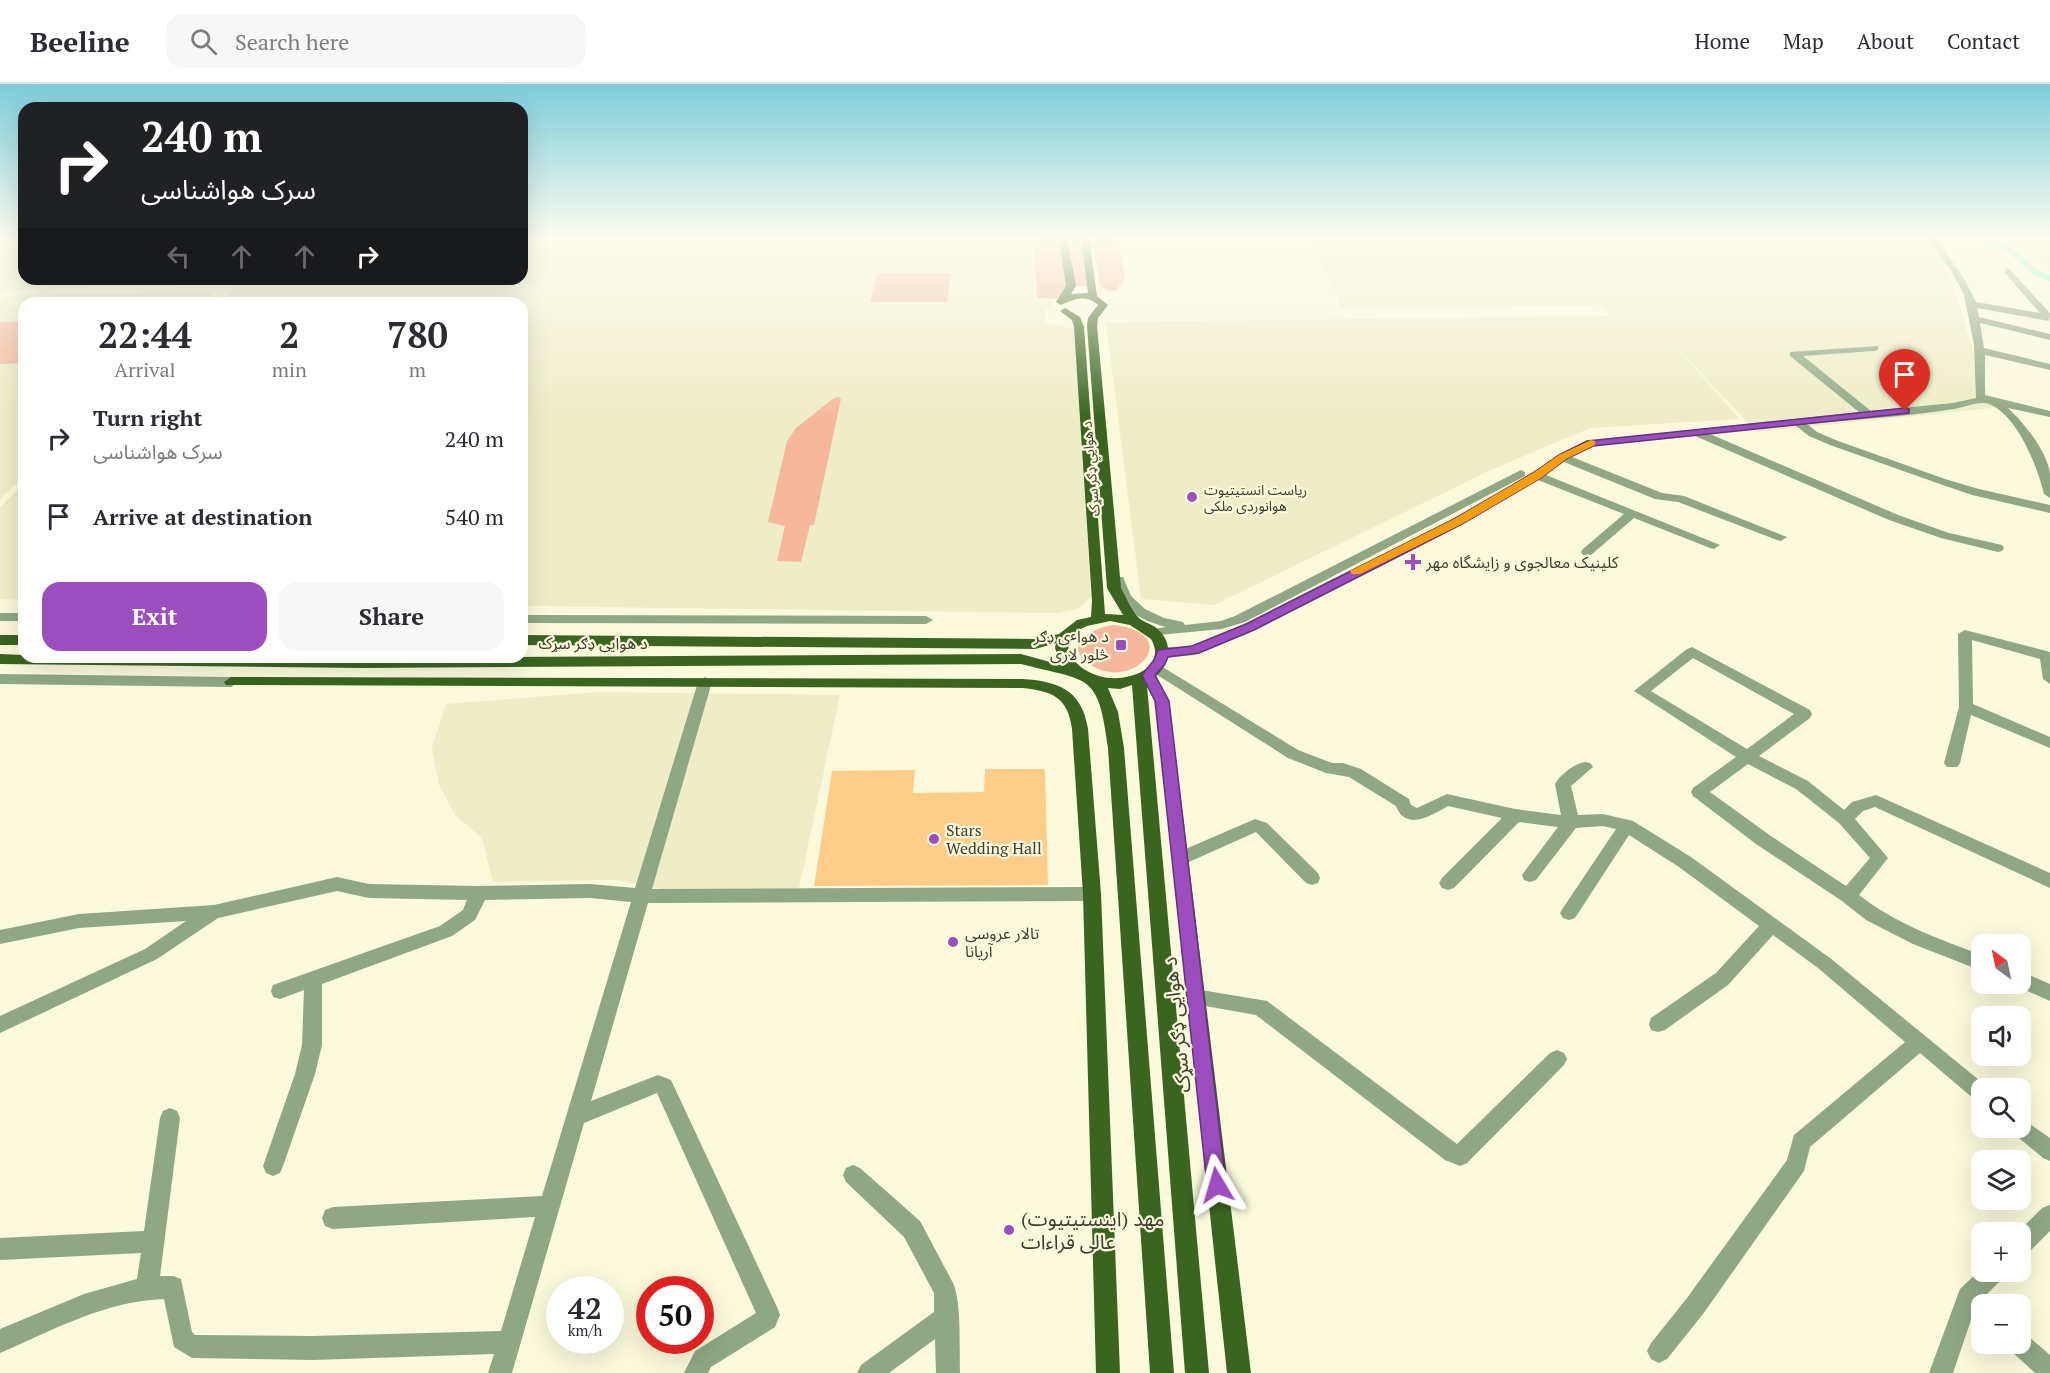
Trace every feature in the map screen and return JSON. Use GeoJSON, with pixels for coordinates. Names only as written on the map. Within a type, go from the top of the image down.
{"type":"FeatureCollection","features":[{"type":"Feature","properties":{"kind":"main road"},"geometry":{"type":"LineString","coordinates":[[1063,306],[1067,297]]}},
{"type":"Feature","properties":{"kind":"main road"},"geometry":{"type":"LineString","coordinates":[[1063,306],[1076,297]]}},
{"type":"Feature","properties":{"kind":"main road"},"geometry":{"type":"LineString","coordinates":[[1063,306],[1078,314],[1098,311],[1103,304],[1093,297]]}},
{"type":"Feature","properties":{"kind":"main road","name":"د هوايي ډګر سړک"},"geometry":{"type":"LineString","coordinates":[[1063,306],[1077,320],[1079,327],[1099,601],[1098,618]]}},
{"type":"Feature","properties":{"kind":"main road","name":"د هوايي ډګر سړک"},"geometry":{"type":"LineString","coordinates":[[1098,311],[1093,318],[1092,326],[1114,588],[1133,621]]}},
{"type":"Feature","properties":{"kind":"main road"},"geometry":{"type":"LineString","coordinates":[[1162,1373],[1116,748],[1108,700],[1102,689],[1068,666],[1062,656],[1061,646],[1064,637],[1078,624],[1110,617],[1133,621],[1153,633],[1161,645],[1151,669],[1197,1373]]}},
{"type":"Feature","properties":{"kind":"main road","name":"د هوایی ډګر سړک"},"geometry":{"type":"LineString","coordinates":[[528,640],[1035,644],[1064,637]]}},
{"type":"Feature","properties":{"kind":"main road"},"geometry":{"type":"LineString","coordinates":[[0,640],[18,640]]}},
{"type":"Feature","properties":{"kind":"main road","name":"د هوایی ډګر سړک"},"geometry":{"type":"LineString","coordinates":[[528,662],[1021,659],[1085,677]]}},
{"type":"Feature","properties":{"kind":"main road","name":"د هوایی ډګر سړک"},"geometry":{"type":"LineString","coordinates":[[0,660],[18,660]]}},
{"type":"Feature","properties":{"kind":"main road"},"geometry":{"type":"LineString","coordinates":[[945,683],[946,661]]}},
{"type":"Feature","properties":{"kind":"main road"},"geometry":{"type":"LineString","coordinates":[[231,682],[243,663]]}},
{"type":"Feature","properties":{"kind":"main road"},"geometry":{"type":"LineString","coordinates":[[1085,677],[1117,683],[1151,669]]}},
{"type":"Feature","properties":{"kind":"main road","name":"د هوایی ډګر سړک"},"geometry":{"type":"LineString","coordinates":[[1151,669],[1162,701],[1239,1373]]}},
{"type":"Feature","properties":{"kind":"main road"},"geometry":{"type":"LineString","coordinates":[[231,682],[1028,684],[1053,688],[1067,696],[1076,708],[1080,729],[1092,894],[1108,1373]]}},
{"type":"Feature","properties":{"kind":"street"},"geometry":{"type":"LineString","coordinates":[[1969,297],[1982,387],[1980,396],[1984,399]]}},
{"type":"Feature","properties":{"kind":"street"},"geometry":{"type":"LineString","coordinates":[[1971,304],[2049,318],[2031,297]]}},
{"type":"Feature","properties":{"kind":"street"},"geometry":{"type":"LineString","coordinates":[[1974,319],[2050,337]]}},
{"type":"Feature","properties":{"kind":"street"},"geometry":{"type":"LineString","coordinates":[[1869,416],[1794,354],[1874,348]]}},
{"type":"Feature","properties":{"kind":"street"},"geometry":{"type":"LineString","coordinates":[[1978,350],[2050,367]]}},
{"type":"Feature","properties":{"kind":"street"},"geometry":{"type":"LineString","coordinates":[[1151,669],[1250,627],[1458,521],[1542,472],[1563,457],[1591,443],[1869,416],[1953,406],[1984,399],[2050,414]]}},
{"type":"Feature","properties":{"kind":"street"},"geometry":{"type":"LineString","coordinates":[[1999,403],[1997,405],[2009,412],[2044,460],[2050,493]]}},
{"type":"Feature","properties":{"kind":"street"},"geometry":{"type":"LineString","coordinates":[[1799,423],[1813,434],[1834,443],[1941,481],[1976,492],[2050,509]]}},
{"type":"Feature","properties":{"kind":"street"},"geometry":{"type":"LineString","coordinates":[[1696,432],[1768,467],[1897,519],[1948,537],[1998,548]]}},
{"type":"Feature","properties":{"kind":"street"},"geometry":{"type":"LineString","coordinates":[[1563,457],[1659,496],[1680,499],[1781,537]]}},
{"type":"Feature","properties":{"kind":"street"},"geometry":{"type":"LineString","coordinates":[[1153,633],[1202,628],[1240,619],[1530,469],[1542,472],[1632,513],[1714,545]]}},
{"type":"Feature","properties":{"kind":"street"},"geometry":{"type":"LineString","coordinates":[[1587,552],[1632,513]]}},
{"type":"Feature","properties":{"kind":"street"},"geometry":{"type":"LineString","coordinates":[[1112,549],[1116,561],[1119,589],[1130,603],[1144,615],[1161,623],[1202,628]]}},
{"type":"Feature","properties":{"kind":"street"},"geometry":{"type":"LineString","coordinates":[[0,617],[18,617]]}},
{"type":"Feature","properties":{"kind":"street"},"geometry":{"type":"LineString","coordinates":[[528,619],[926,620]]}},
{"type":"Feature","properties":{"kind":"street"},"geometry":{"type":"LineString","coordinates":[[1952,763],[1966,707],[1965,634],[2049,657],[2050,679]]}},
{"type":"Feature","properties":{"kind":"street"},"geometry":{"type":"LineString","coordinates":[[1848,896],[1880,858],[1870,844],[1845,819],[1802,786],[1748,757],[1641,692],[1692,652],[1805,714],[1748,757],[1699,792],[1872,915],[1919,939],[1971,959]]}},
{"type":"Feature","properties":{"kind":"street"},"geometry":{"type":"LineString","coordinates":[[1151,669],[1293,754],[1331,769],[1343,769],[1355,773],[1403,803],[1404,808],[1416,815],[1428,812],[1438,803],[1447,800],[1515,815],[1571,822],[1603,820],[1627,825],[1685,862],[1824,963],[1971,1084]]}},
{"type":"Feature","properties":{"kind":"street"},"geometry":{"type":"LineString","coordinates":[[0,680],[231,682]]}},
{"type":"Feature","properties":{"kind":"street"},"geometry":{"type":"LineString","coordinates":[[500,1373],[705,682]]}},
{"type":"Feature","properties":{"kind":"street"},"geometry":{"type":"LineString","coordinates":[[1966,707],[2050,743]]}},
{"type":"Feature","properties":{"kind":"street"},"geometry":{"type":"LineString","coordinates":[[1530,875],[1571,822],[1563,784],[1585,767]]}},
{"type":"Feature","properties":{"kind":"street"},"geometry":{"type":"LineString","coordinates":[[1845,819],[1858,806],[1876,801],[2050,881]]}},
{"type":"Feature","properties":{"kind":"street"},"geometry":{"type":"LineString","coordinates":[[1448,883],[1515,815]]}},
{"type":"Feature","properties":{"kind":"street"},"geometry":{"type":"LineString","coordinates":[[1180,859],[1255,825],[1261,827],[1312,878]]}},
{"type":"Feature","properties":{"kind":"street"},"geometry":{"type":"LineString","coordinates":[[1569,913],[1627,825]]}},
{"type":"Feature","properties":{"kind":"street"},"geometry":{"type":"LineString","coordinates":[[0,937],[79,921],[214,912],[337,884],[369,891],[479,893],[590,891],[642,896],[1092,894]]}},
{"type":"Feature","properties":{"kind":"street"},"geometry":{"type":"LineString","coordinates":[[280,991],[313,981],[446,931],[469,915],[479,893]]}},
{"type":"Feature","properties":{"kind":"street"},"geometry":{"type":"LineString","coordinates":[[0,1025],[152,954],[214,912]]}},
{"type":"Feature","properties":{"kind":"street"},"geometry":{"type":"LineString","coordinates":[[1658,1024],[1722,979],[1772,924]]}},
{"type":"Feature","properties":{"kind":"street"},"geometry":{"type":"LineString","coordinates":[[273,1166],[305,1074],[312,1045],[313,981]]}},
{"type":"Feature","properties":{"kind":"street"},"geometry":{"type":"LineString","coordinates":[[2031,984],[2050,993]]}},
{"type":"Feature","properties":{"kind":"street"},"geometry":{"type":"LineString","coordinates":[[1195,997],[1260,1007],[1452,1153],[1460,1156],[1557,1059]]}},
{"type":"Feature","properties":{"kind":"street"},"geometry":{"type":"LineString","coordinates":[[1659,1351],[1695,1306],[1797,1164],[1801,1142],[1920,1041]]}},
{"type":"Feature","properties":{"kind":"street"},"geometry":{"type":"LineString","coordinates":[[575,1117],[647,1087],[658,1084],[664,1086],[769,1315],[767,1319],[703,1359],[696,1373]]}},
{"type":"Feature","properties":{"kind":"street"},"geometry":{"type":"LineString","coordinates":[[147,1287],[170,1118]]}},
{"type":"Feature","properties":{"kind":"street"},"geometry":{"type":"LineString","coordinates":[[2031,1135],[2050,1151]]}},
{"type":"Feature","properties":{"kind":"street"},"geometry":{"type":"LineString","coordinates":[[853,1175],[912,1229],[945,1291],[948,1373]]}},
{"type":"Feature","properties":{"kind":"street"},"geometry":{"type":"LineString","coordinates":[[333,1218],[548,1206]]}},
{"type":"Feature","properties":{"kind":"street"},"geometry":{"type":"LineString","coordinates":[[2031,1234],[2050,1216]]}},
{"type":"Feature","properties":{"kind":"street"},"geometry":{"type":"LineString","coordinates":[[0,1249],[155,1241]]}},
{"type":"Feature","properties":{"kind":"street"},"geometry":{"type":"LineString","coordinates":[[0,1341],[86,1305],[147,1287],[173,1287],[182,1340],[192,1346],[313,1348],[510,1342]]}},
{"type":"Feature","properties":{"kind":"street"},"geometry":{"type":"LineString","coordinates":[[1941,1373],[1971,1312]]}},
{"type":"Feature","properties":{"kind":"street"},"geometry":{"type":"LineString","coordinates":[[869,1373],[947,1317]]}},
{"type":"Feature","properties":{"kind":"street"},"geometry":{"type":"LineString","coordinates":[[2031,1354],[2050,1371]]}},
{"type":"Feature","properties":{"kind":"shaded area"},"geometry":{"type":"Polygon","coordinates":[[[18,297],[18,482],[0,499],[0,298],[18,297]]]}},
{"type":"Feature","properties":{"kind":"shaded area"},"geometry":{"type":"Polygon","coordinates":[[[528,297],[1050,299],[1051,307],[1045,308],[1045,323],[1075,329],[1091,597],[1078,609],[1058,613],[528,606],[528,297]]]}},
{"type":"Feature","properties":{"kind":"shaded area"},"geometry":{"type":"Polygon","coordinates":[[[871,297],[948,297],[947,302],[870,302],[871,297]]]}},
{"type":"Feature","properties":{"kind":"shaded area"},"geometry":{"type":"Polygon","coordinates":[[[1037,297],[1062,297],[1060,299],[1037,297]]]}},
{"type":"Feature","properties":{"kind":"shaded area"},"geometry":{"type":"Polygon","coordinates":[[[1337,297],[1956,297],[1992,408],[1756,432],[1658,327],[1740,419],[1590,428],[1493,469],[1214,605],[1141,599],[1106,322],[1609,316],[1614,319],[1599,303],[1589,306],[1342,308],[1337,297]]]}},
{"type":"Feature","properties":{"kind":"shaded area"},"geometry":{"type":"Polygon","coordinates":[[[0,322],[18,322],[18,363],[0,364],[0,322]]]}},
{"type":"Feature","properties":{"kind":"shaded area"},"geometry":{"type":"Polygon","coordinates":[[[834,398],[841,399],[814,525],[810,525],[801,562],[777,561],[785,526],[768,522],[787,441],[796,428],[834,398]]]}},
{"type":"Feature","properties":{"kind":"shaded area"},"geometry":{"type":"Polygon","coordinates":[[[18,489],[18,600],[0,599],[0,508],[18,489]]]}},
{"type":"Feature","properties":{"kind":"shaded area"},"geometry":{"type":"Polygon","coordinates":[[[1114,625],[1136,630],[1147,639],[1150,649],[1145,659],[1135,667],[1121,672],[1105,671],[1089,664],[1081,657],[1078,650],[1079,643],[1090,633],[1114,625]]]}},
{"type":"Feature","properties":{"kind":"shaded area"},"geometry":{"type":"Polygon","coordinates":[[[598,692],[840,695],[799,888],[666,890],[614,880],[493,882],[482,838],[455,815],[439,785],[432,747],[446,704],[598,692]]]}},
{"type":"Feature","properties":{"kind":"building","name":"Stars Wedding Hall"},"geometry":{"type":"Polygon","coordinates":[[[985,769],[1045,769],[1048,885],[814,886],[832,771],[915,770],[913,793],[984,792],[985,769]]]}},
{"type":"Feature","properties":{"kind":"slow traffic"},"geometry":{"type":"LineString","coordinates":[[1356,571],[1458,521],[1537,476],[1563,457],[1591,443]]}},
{"type":"Feature","properties":{"kind":"place","name":"ریاست انستیتیوت هوانوردی ملکی"},"geometry":{"type":"Point","coordinates":[1192,497]}},
{"type":"Feature","properties":{"kind":"place","name":"کلینیک معالجوی و زایشگاه مهر"},"geometry":{"type":"Point","coordinates":[1413,562]}},
{"type":"Feature","properties":{"kind":"place","name":"د هواٸ ډګر څلور لارى"},"geometry":{"type":"Point","coordinates":[1121,645]}},
{"type":"Feature","properties":{"kind":"place","name":"Stars Wedding Hall"},"geometry":{"type":"Point","coordinates":[934,839]}},
{"type":"Feature","properties":{"kind":"place","name":"تالار عروسی آریانا"},"geometry":{"type":"Point","coordinates":[953,942]}},
{"type":"Feature","properties":{"kind":"place","name":"مهد (اینستیتیوت) عالی قراءات"},"geometry":{"type":"Point","coordinates":[1009,1230]}},
{"type":"Feature","properties":{"kind":"route"},"geometry":{"type":"LineString","coordinates":[[1217,1185],[1162,701],[1148,675],[1160,661],[1162,653],[1194,650],[1250,627],[1379,559],[1458,521],[1537,476],[1563,457],[1591,443],[1905,411]]}}]}
